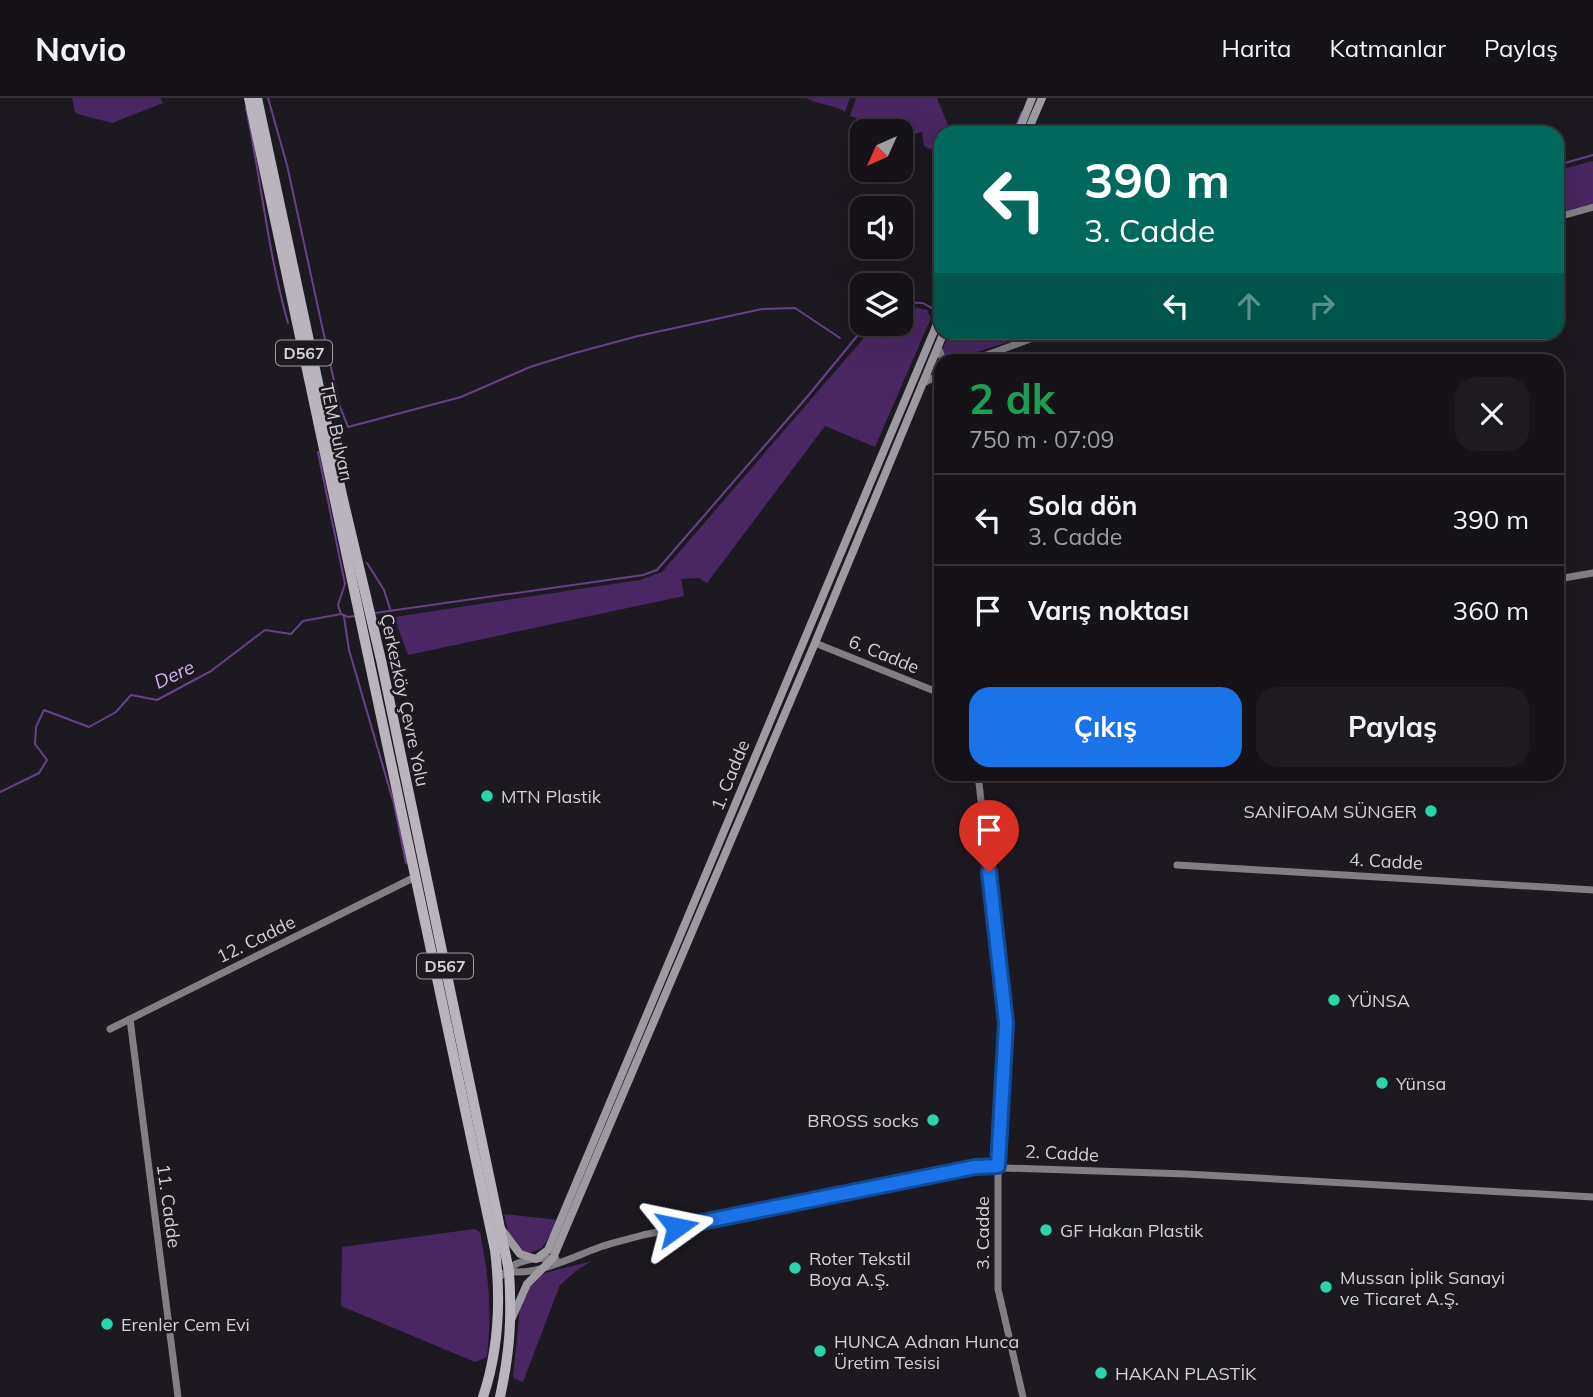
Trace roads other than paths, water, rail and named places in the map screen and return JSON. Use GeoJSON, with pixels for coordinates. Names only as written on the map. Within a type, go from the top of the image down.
{"type":"FeatureCollection","features":[{"type":"Feature","properties":{"kind":"highway","name":"TEM Bulvarı"},"geometry":{"type":"LineString","coordinates":[[249,98],[363,606]]}},
{"type":"Feature","properties":{"kind":"highway","name":"Çerkezköy Çevre Yolu"},"geometry":{"type":"LineString","coordinates":[[257,98],[342,495],[363,606],[509,1271]]}},
{"type":"Feature","properties":{"kind":"highway","name":"Çerkezköy Çevre Yolu"},"geometry":{"type":"LineString","coordinates":[[376,661],[389,751],[415,877]]}},
{"type":"Feature","properties":{"kind":"highway","name":"D567"},"geometry":{"type":"LineString","coordinates":[[415,877],[495,1250],[498,1278],[495,1359],[483,1397]]}},
{"type":"Feature","properties":{"kind":"highway","name":"D567"},"geometry":{"type":"LineString","coordinates":[[500,1397],[512,1320],[509,1271]]}},
{"type":"Feature","properties":{"kind":"main road"},"geometry":{"type":"LineString","coordinates":[[1020,126],[1032,98]]}},
{"type":"Feature","properties":{"kind":"main road"},"geometry":{"type":"LineString","coordinates":[[1030,126],[1042,98]]}},
{"type":"Feature","properties":{"kind":"main road","name":"1. Cadde"},"geometry":{"type":"LineString","coordinates":[[550,1254],[934,328]]}},
{"type":"Feature","properties":{"kind":"main road","name":"1. Cadde"},"geometry":{"type":"LineString","coordinates":[[935,354],[940,340]]}},
{"type":"Feature","properties":{"kind":"main road","name":"1. Cadde"},"geometry":{"type":"LineString","coordinates":[[550,1254],[815,643],[934,356]]}},
{"type":"Feature","properties":{"kind":"main road"},"geometry":{"type":"LineString","coordinates":[[500,1227],[520,1254],[536,1259],[550,1254]]}},
{"type":"Feature","properties":{"kind":"main road"},"geometry":{"type":"LineString","coordinates":[[512,1320],[527,1284],[542,1268],[550,1254]]}},
{"type":"Feature","properties":{"kind":"street"},"geometry":{"type":"LineString","coordinates":[[1564,214],[1593,207]]}},
{"type":"Feature","properties":{"kind":"street"},"geometry":{"type":"LineString","coordinates":[[989,354],[1027,340]]}},
{"type":"Feature","properties":{"kind":"street"},"geometry":{"type":"LineString","coordinates":[[938,347],[941,354]]}},
{"type":"Feature","properties":{"kind":"street"},"geometry":{"type":"LineString","coordinates":[[922,385],[934,378]]}},
{"type":"Feature","properties":{"kind":"street"},"geometry":{"type":"LineString","coordinates":[[1564,578],[1593,573]]}},
{"type":"Feature","properties":{"kind":"street","name":"6. Cadde"},"geometry":{"type":"LineString","coordinates":[[815,643],[934,691]]}},
{"type":"Feature","properties":{"kind":"street","name":"3. Cadde"},"geometry":{"type":"LineString","coordinates":[[979,781],[1006,1023],[998,1166],[998,1289],[1023,1397]]}},
{"type":"Feature","properties":{"kind":"street","name":"4. Cadde"},"geometry":{"type":"LineString","coordinates":[[1177,865],[1593,890]]}},
{"type":"Feature","properties":{"kind":"street","name":"12. Cadde"},"geometry":{"type":"LineString","coordinates":[[110,1029],[415,877]]}},
{"type":"Feature","properties":{"kind":"street","name":"11. Cadde"},"geometry":{"type":"LineString","coordinates":[[130,1019],[178,1397]]}},
{"type":"Feature","properties":{"kind":"street","name":"2. Cadde"},"geometry":{"type":"LineString","coordinates":[[509,1271],[517,1273],[542,1268],[603,1246],[695,1223],[975,1167],[1186,1174],[1593,1197]]}},
{"type":"Feature","properties":{"kind":"street"},"geometry":{"type":"LineString","coordinates":[[495,1250],[509,1271]]}},
{"type":"Feature","properties":{"kind":"street"},"geometry":{"type":"LineString","coordinates":[[550,1254],[563,1261]]}},
{"type":"Feature","properties":{"kind":"street"},"geometry":{"type":"LineString","coordinates":[[498,1278],[514,1264],[536,1259]]}},
{"type":"Feature","properties":{"kind":"waterway"},"geometry":{"type":"LineString","coordinates":[[268,98],[287,165],[339,404],[348,427],[461,397],[530,367],[575,353],[638,336],[762,309],[795,308],[840,338]]}},
{"type":"Feature","properties":{"kind":"waterway"},"geometry":{"type":"LineString","coordinates":[[246,108],[275,270],[288,323]]}},
{"type":"Feature","properties":{"kind":"waterway"},"geometry":{"type":"LineString","coordinates":[[1016,126],[1022,112]]}},
{"type":"Feature","properties":{"kind":"waterway","name":"Dere"},"geometry":{"type":"LineString","coordinates":[[1564,163],[1593,155]]}},
{"type":"Feature","properties":{"kind":"waterway"},"geometry":{"type":"LineString","coordinates":[[913,303],[923,303],[934,309]]}},
{"type":"Feature","properties":{"kind":"waterway"},"geometry":{"type":"LineString","coordinates":[[375,613],[643,575],[657,570],[857,336]]}},
{"type":"Feature","properties":{"kind":"waterway"},"geometry":{"type":"LineString","coordinates":[[318,452],[345,584],[338,605],[341,614]]}},
{"type":"Feature","properties":{"kind":"waterway"},"geometry":{"type":"LineString","coordinates":[[367,563],[384,590],[390,609]]}},
{"type":"Feature","properties":{"kind":"waterway","name":"Dere"},"geometry":{"type":"LineString","coordinates":[[0,792],[39,773],[47,760],[35,744],[36,727],[44,710],[89,727],[116,712],[131,695],[157,700],[211,671],[265,630],[291,634],[303,621],[341,614],[355,616]]}},
{"type":"Feature","properties":{"kind":"waterway"},"geometry":{"type":"LineString","coordinates":[[344,617],[349,650],[394,804],[406,863]]}},
{"type":"Feature","properties":{"kind":"place","name":"MTN Plastik"},"geometry":{"type":"Point","coordinates":[487,796]}},
{"type":"Feature","properties":{"kind":"place","name":"SANİFOAM SÜNGER"},"geometry":{"type":"Point","coordinates":[1431,811]}},
{"type":"Feature","properties":{"kind":"place","name":"YÜNSA"},"geometry":{"type":"Point","coordinates":[1334,1000]}},
{"type":"Feature","properties":{"kind":"place","name":"Yünsa"},"geometry":{"type":"Point","coordinates":[1382,1083]}},
{"type":"Feature","properties":{"kind":"place","name":"BROSS socks"},"geometry":{"type":"Point","coordinates":[933,1120]}},
{"type":"Feature","properties":{"kind":"place","name":"GF Hakan Plastik"},"geometry":{"type":"Point","coordinates":[1046,1230]}},
{"type":"Feature","properties":{"kind":"place","name":"Roter Tekstil Boya A.Ş."},"geometry":{"type":"Point","coordinates":[795,1268]}},
{"type":"Feature","properties":{"kind":"place","name":"Mussan İplik Sanayi ve Ticaret A.Ş."},"geometry":{"type":"Point","coordinates":[1326,1287]}},
{"type":"Feature","properties":{"kind":"place","name":"Erenler Cem Evi"},"geometry":{"type":"Point","coordinates":[107,1324]}},
{"type":"Feature","properties":{"kind":"place","name":"HUNCA Adnan Hunca Üretim Tesisi"},"geometry":{"type":"Point","coordinates":[820,1351]}},
{"type":"Feature","properties":{"kind":"place","name":"HAKAN PLASTİK"},"geometry":{"type":"Point","coordinates":[1101,1373]}}]}
